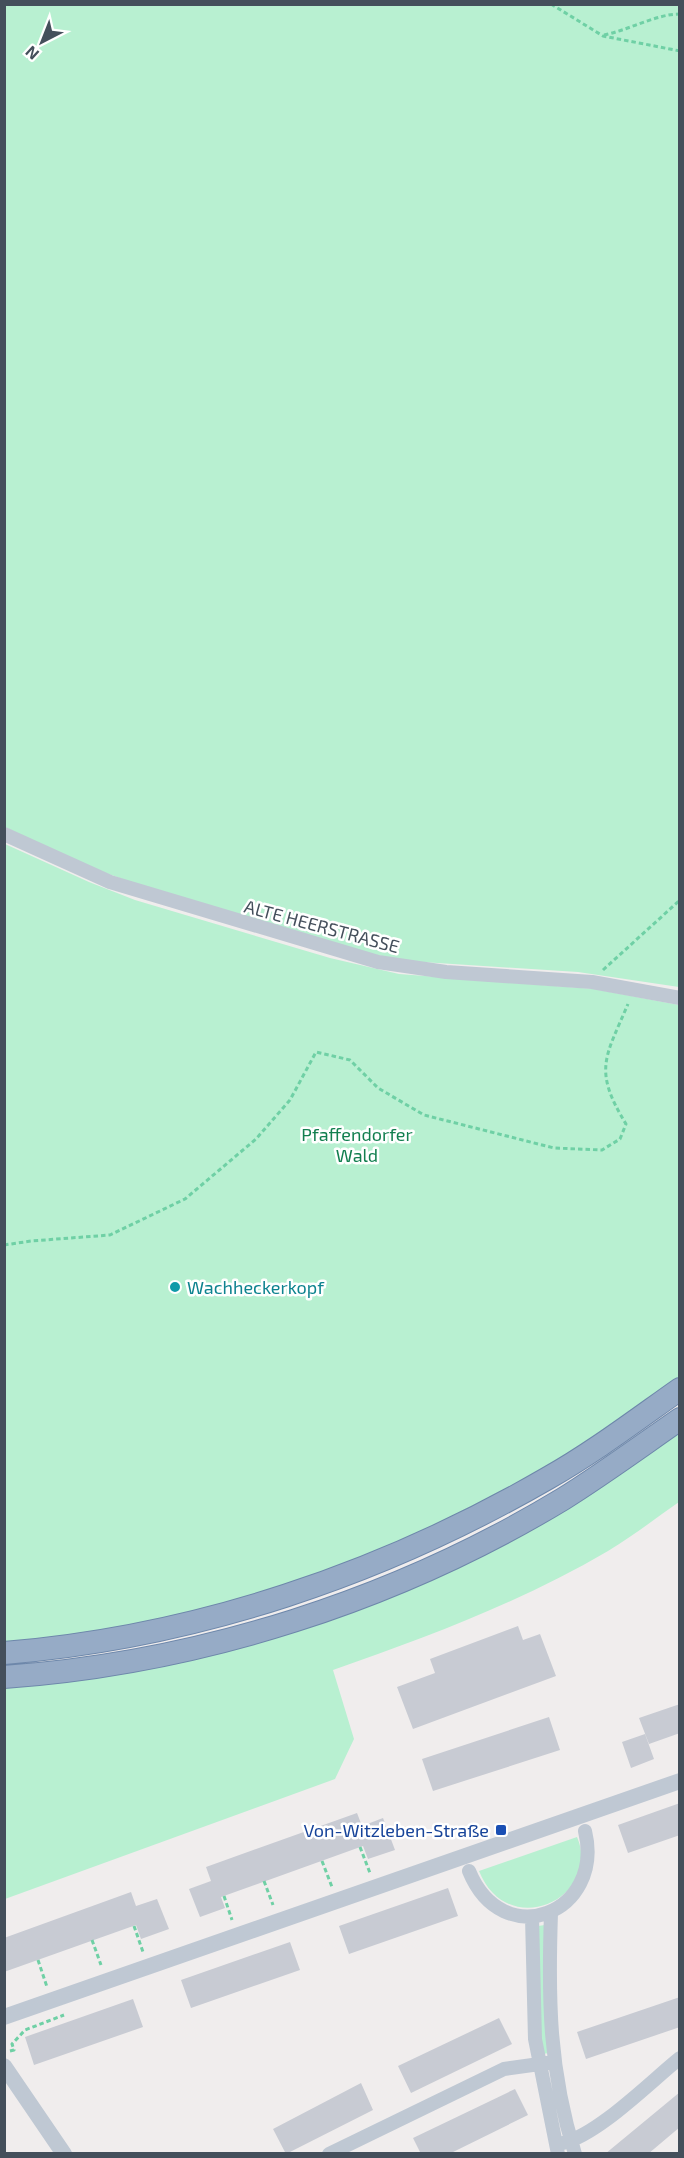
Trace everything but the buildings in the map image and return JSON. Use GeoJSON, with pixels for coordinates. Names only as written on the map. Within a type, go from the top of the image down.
{"type":"FeatureCollection","features":[{"type":"Feature","properties":{"kind":"highway"},"geometry":{"type":"LineString","coordinates":[[4,1653],[127,1636],[211,1618],[303,1591],[369,1567],[433,1539],[550,1477],[680,1389]]}},
{"type":"Feature","properties":{"kind":"highway"},"geometry":{"type":"LineString","coordinates":[[4,1677],[143,1659],[216,1643],[310,1615],[379,1590],[500,1534],[563,1499],[680,1419]]}},
{"type":"Feature","properties":{"kind":"street","name":"ALTE HEERSTRASSE"},"geometry":{"type":"LineString","coordinates":[[4,834],[110,882],[340,953],[378,962],[436,971],[592,982],[680,998]]}},
{"type":"Feature","properties":{"kind":"street"},"geometry":{"type":"LineString","coordinates":[[4,2017],[680,1781]]}},
{"type":"Feature","properties":{"kind":"street"},"geometry":{"type":"LineString","coordinates":[[470,1871],[477,1887],[491,1904],[511,1915],[532,1917],[551,1913],[568,1899],[585,1873],[588,1854],[585,1831]]}},
{"type":"Feature","properties":{"kind":"street"},"geometry":{"type":"LineString","coordinates":[[551,1913],[550,2021],[554,2062],[573,2147]]}},
{"type":"Feature","properties":{"kind":"street"},"geometry":{"type":"LineString","coordinates":[[532,1917],[533,2008],[538,2063],[557,2149],[573,2147],[680,2058]]}},
{"type":"Feature","properties":{"kind":"street"},"geometry":{"type":"LineString","coordinates":[[329,2154],[497,2072],[518,2065],[554,2062]]}},
{"type":"Feature","properties":{"kind":"street"},"geometry":{"type":"LineString","coordinates":[[4,2067],[64,2154]]}},
{"type":"Feature","properties":{"kind":"path"},"geometry":{"type":"LineString","coordinates":[[552,4],[603,36],[680,51]]}},
{"type":"Feature","properties":{"kind":"path"},"geometry":{"type":"LineString","coordinates":[[603,36],[631,29],[665,14],[680,14]]}},
{"type":"Feature","properties":{"kind":"path"},"geometry":{"type":"LineString","coordinates":[[592,982],[617,954],[680,900]]}},
{"type":"Feature","properties":{"kind":"path"},"geometry":{"type":"LineString","coordinates":[[4,1245],[110,1235],[185,1199],[256,1139],[290,1100],[316,1052],[350,1060],[378,1088],[424,1114],[554,1148],[602,1150],[620,1139],[626,1124],[610,1097],[604,1067],[634,988]]}},
{"type":"Feature","properties":{"kind":"path"},"geometry":{"type":"LineString","coordinates":[[360,1847],[371,1875]]}},
{"type":"Feature","properties":{"kind":"path"},"geometry":{"type":"LineString","coordinates":[[322,1861],[332,1889]]}},
{"type":"Feature","properties":{"kind":"path"},"geometry":{"type":"LineString","coordinates":[[264,1881],[275,1909]]}},
{"type":"Feature","properties":{"kind":"path"},"geometry":{"type":"LineString","coordinates":[[224,1896],[233,1923]]}},
{"type":"Feature","properties":{"kind":"path"},"geometry":{"type":"LineString","coordinates":[[134,1926],[144,1955]]}},
{"type":"Feature","properties":{"kind":"path"},"geometry":{"type":"LineString","coordinates":[[92,1940],[103,1970]]}},
{"type":"Feature","properties":{"kind":"path"},"geometry":{"type":"LineString","coordinates":[[38,1960],[48,1989]]}},
{"type":"Feature","properties":{"kind":"green space"},"geometry":{"type":"Polygon","coordinates":[[[4,5],[679,5],[679,987],[578,972],[407,961],[338,947],[139,885],[81,864],[5,827],[4,5]]]}},
{"type":"Feature","properties":{"kind":"green space","name":"Pfaffendorfer Wald"},"geometry":{"type":"Polygon","coordinates":[[[5,844],[135,900],[330,958],[399,974],[594,989],[679,1005],[679,1378],[547,1469],[405,1542],[258,1600],[5,1649],[5,844]]]}},
{"type":"Feature","properties":{"kind":"green space"},"geometry":{"type":"Polygon","coordinates":[[[679,1431],[679,1502],[635,1533],[575,1569],[508,1602],[404,1645],[333,1670],[354,1739],[335,1779],[5,1899],[5,1685],[277,1636],[679,1431]]]}},
{"type":"Feature","properties":{"kind":"green space"},"geometry":{"type":"Polygon","coordinates":[[[577,1837],[581,1859],[577,1878],[565,1893],[549,1904],[530,1908],[510,1904],[493,1893],[479,1871],[577,1837]]]}},
{"type":"Feature","properties":{"kind":"green space"},"geometry":{"type":"Polygon","coordinates":[[[545,1925],[549,2053],[543,2054],[539,2022],[538,1926],[545,1925]]]}},
{"type":"Feature","properties":{"kind":"place","name":"Wachheckerkopf"},"geometry":{"type":"Point","coordinates":[175,1287]}},
{"type":"Feature","properties":{"kind":"place","name":"Von-Witzleben-Straße"},"geometry":{"type":"Point","coordinates":[501,1830]}}]}
